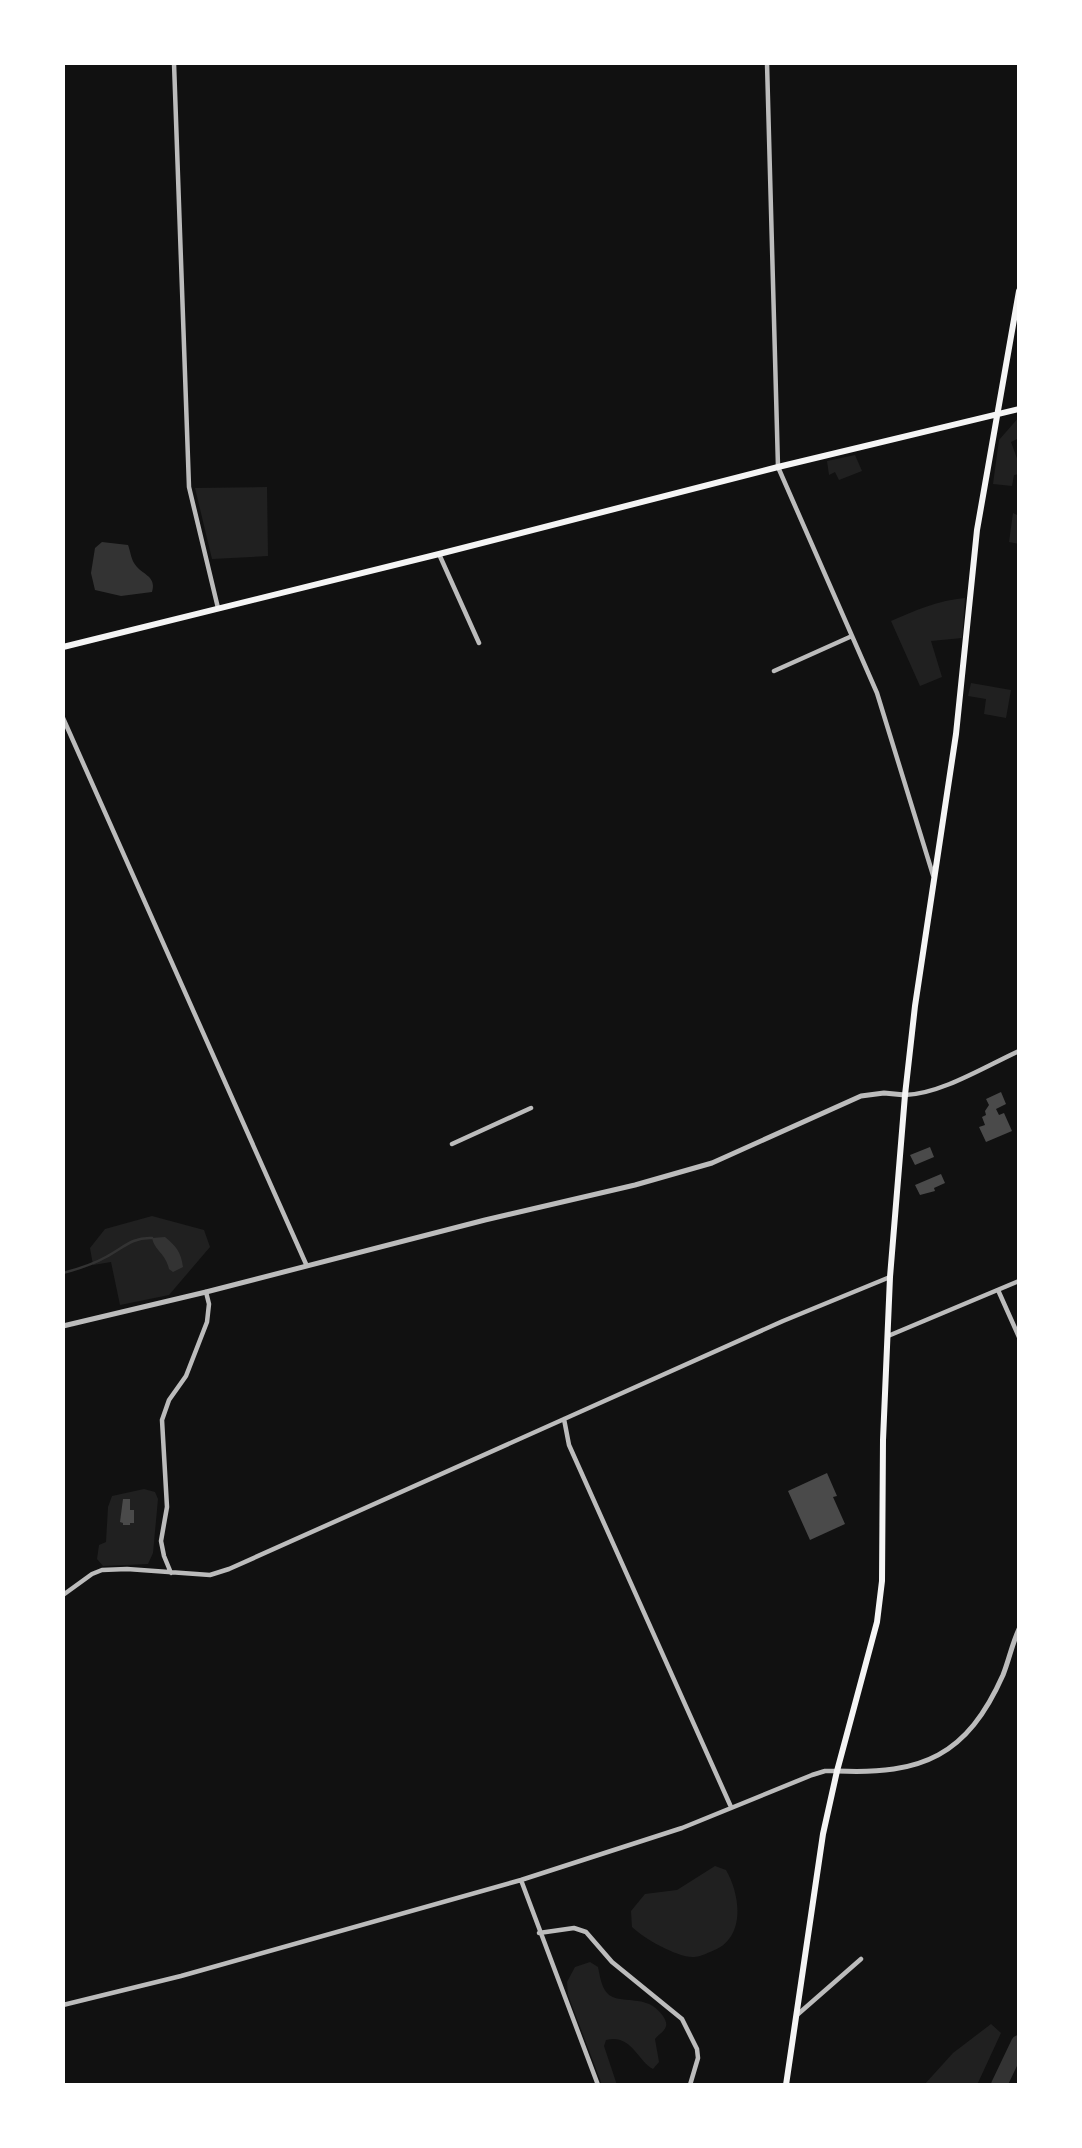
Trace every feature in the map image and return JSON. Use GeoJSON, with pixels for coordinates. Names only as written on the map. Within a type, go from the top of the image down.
{"type":"FeatureCollection","features":[{"type":"Feature","properties":{"kind":"main road"},"geometry":{"type":"LineString","coordinates":[[786,2085],[823,1834],[836,1771],[877,1622],[890,1277],[905,1096],[915,1006],[956,734],[977,530],[1019,291]]}},
{"type":"Feature","properties":{"kind":"main road"},"geometry":{"type":"LineString","coordinates":[[63,646],[1019,409]]}},
{"type":"Feature","properties":{"kind":"street"},"geometry":{"type":"LineString","coordinates":[[174,63],[189,487],[218,609]]}},
{"type":"Feature","properties":{"kind":"street"},"geometry":{"type":"LineString","coordinates":[[767,63],[778,467],[877,693],[935,879]]}},
{"type":"Feature","properties":{"kind":"street"},"geometry":{"type":"LineString","coordinates":[[439,554],[479,643]]}},
{"type":"Feature","properties":{"kind":"street"},"geometry":{"type":"LineString","coordinates":[[774,670],[852,636]]}},
{"type":"Feature","properties":{"kind":"street"},"geometry":{"type":"LineString","coordinates":[[63,718],[306,1264]]}},
{"type":"Feature","properties":{"kind":"street"},"geometry":{"type":"LineString","coordinates":[[63,1326],[712,1163],[861,1096],[884,1093],[915,1095],[938,1088],[1019,1051]]}},
{"type":"Feature","properties":{"kind":"street"},"geometry":{"type":"LineString","coordinates":[[452,1144],[531,1108]]}},
{"type":"Feature","properties":{"kind":"street"},"geometry":{"type":"LineString","coordinates":[[63,1595],[102,1570],[210,1575],[229,1569],[795,1316],[890,1277]]}},
{"type":"Feature","properties":{"kind":"street"},"geometry":{"type":"LineString","coordinates":[[887,1336],[1019,1281]]}},
{"type":"Feature","properties":{"kind":"street"},"geometry":{"type":"LineString","coordinates":[[998,1290],[1019,1337]]}},
{"type":"Feature","properties":{"kind":"street"},"geometry":{"type":"LineString","coordinates":[[171,1573],[164,1556],[162,1541],[167,1507],[162,1420],[169,1399],[186,1376],[207,1322],[206,1292]]}},
{"type":"Feature","properties":{"kind":"street"},"geometry":{"type":"LineString","coordinates":[[564,1419],[569,1445],[731,1808]]}},
{"type":"Feature","properties":{"kind":"street"},"geometry":{"type":"LineString","coordinates":[[63,2005],[181,1976],[521,1880],[682,1828],[825,1771],[873,1773],[919,1764],[960,1740],[976,1723],[1003,1673],[1019,1629]]}},
{"type":"Feature","properties":{"kind":"street"},"geometry":{"type":"LineString","coordinates":[[521,1880],[598,2085]]}},
{"type":"Feature","properties":{"kind":"street"},"geometry":{"type":"LineString","coordinates":[[539,1933],[574,1928],[586,1932],[612,1962],[682,2020],[698,2058],[690,2085]]}},
{"type":"Feature","properties":{"kind":"street"},"geometry":{"type":"LineString","coordinates":[[796,2016],[862,1959]]}},
{"type":"Feature","properties":{"kind":"shaded area"},"geometry":{"type":"Polygon","coordinates":[[[1019,417],[1019,438],[1011,442],[1019,464],[1019,474],[1014,475],[1012,486],[993,484],[999,440],[1019,417]]]}},
{"type":"Feature","properties":{"kind":"shaded area"},"geometry":{"type":"Polygon","coordinates":[[[855,455],[862,471],[839,480],[835,472],[829,475],[827,461],[855,455]]]}},
{"type":"Feature","properties":{"kind":"shaded area"},"geometry":{"type":"Polygon","coordinates":[[[267,487],[268,556],[212,559],[195,488],[267,487]]]}},
{"type":"Feature","properties":{"kind":"shaded area"},"geometry":{"type":"Polygon","coordinates":[[[1013,513],[1019,516],[1019,544],[1009,542],[1013,513]]]}},
{"type":"Feature","properties":{"kind":"shaded area"},"geometry":{"type":"Polygon","coordinates":[[[102,542],[128,545],[134,563],[152,582],[152,592],[121,596],[95,590],[91,573],[95,548],[102,542]]]}},
{"type":"Feature","properties":{"kind":"shaded area"},"geometry":{"type":"Polygon","coordinates":[[[965,598],[962,638],[931,641],[942,677],[920,686],[891,621],[936,604],[965,598]]]}},
{"type":"Feature","properties":{"kind":"shaded area"},"geometry":{"type":"Polygon","coordinates":[[[971,683],[1011,690],[1006,718],[984,714],[986,699],[968,696],[971,683]]]}},
{"type":"Feature","properties":{"kind":"shaded area"},"geometry":{"type":"Polygon","coordinates":[[[152,1216],[204,1230],[210,1247],[169,1295],[120,1305],[111,1262],[93,1265],[90,1248],[105,1229],[152,1216]]]}},
{"type":"Feature","properties":{"kind":"shaded area"},"geometry":{"type":"Polygon","coordinates":[[[165,1237],[181,1257],[183,1267],[173,1272],[152,1238],[165,1237]]]}},
{"type":"Feature","properties":{"kind":"shaded area"},"geometry":{"type":"Polygon","coordinates":[[[144,1489],[155,1492],[158,1499],[153,1553],[148,1564],[103,1566],[97,1559],[99,1545],[106,1542],[108,1507],[112,1496],[144,1489]]]}},
{"type":"Feature","properties":{"kind":"shaded area"},"geometry":{"type":"Polygon","coordinates":[[[715,1866],[726,1870],[737,1905],[735,1929],[721,1946],[700,1956],[687,1956],[661,1946],[632,1927],[631,1911],[645,1894],[677,1890],[715,1866]]]}},
{"type":"Feature","properties":{"kind":"shaded area"},"geometry":{"type":"Polygon","coordinates":[[[590,1962],[598,1967],[602,1984],[612,1997],[649,2004],[666,2022],[664,2030],[655,2039],[659,2062],[653,2069],[622,2040],[606,2040],[604,2046],[617,2085],[602,2085],[568,1995],[567,1982],[575,1967],[590,1962]]]}},
{"type":"Feature","properties":{"kind":"shaded area"},"geometry":{"type":"Polygon","coordinates":[[[991,2024],[1001,2033],[977,2085],[924,2085],[953,2053],[991,2024]]]}},
{"type":"Feature","properties":{"kind":"building"},"geometry":{"type":"Polygon","coordinates":[[[1001,1092],[1006,1104],[996,1109],[999,1115],[1004,1113],[1012,1131],[986,1142],[979,1127],[985,1125],[982,1117],[986,1115],[985,1111],[989,1105],[986,1099],[1001,1092]]]}},
{"type":"Feature","properties":{"kind":"building"},"geometry":{"type":"Polygon","coordinates":[[[930,1147],[934,1157],[915,1165],[910,1155],[930,1147]]]}},
{"type":"Feature","properties":{"kind":"building"},"geometry":{"type":"Polygon","coordinates":[[[941,1174],[945,1183],[934,1188],[935,1191],[920,1195],[915,1185],[941,1174]]]}},
{"type":"Feature","properties":{"kind":"building"},"geometry":{"type":"Polygon","coordinates":[[[827,1473],[837,1496],[833,1497],[845,1524],[810,1540],[788,1491],[827,1473]]]}},
{"type":"Feature","properties":{"kind":"building"},"geometry":{"type":"Polygon","coordinates":[[[123,1499],[130,1499],[130,1510],[134,1510],[134,1523],[130,1525],[120,1522],[123,1499]]]}},
{"type":"Feature","properties":{"kind":"waterway"},"geometry":{"type":"LineString","coordinates":[[63,1273],[95,1262],[133,1241],[152,1238]]}},
{"type":"Feature","properties":{"kind":"waterway"},"geometry":{"type":"LineString","coordinates":[[999,2085],[1019,2043]]}}]}
